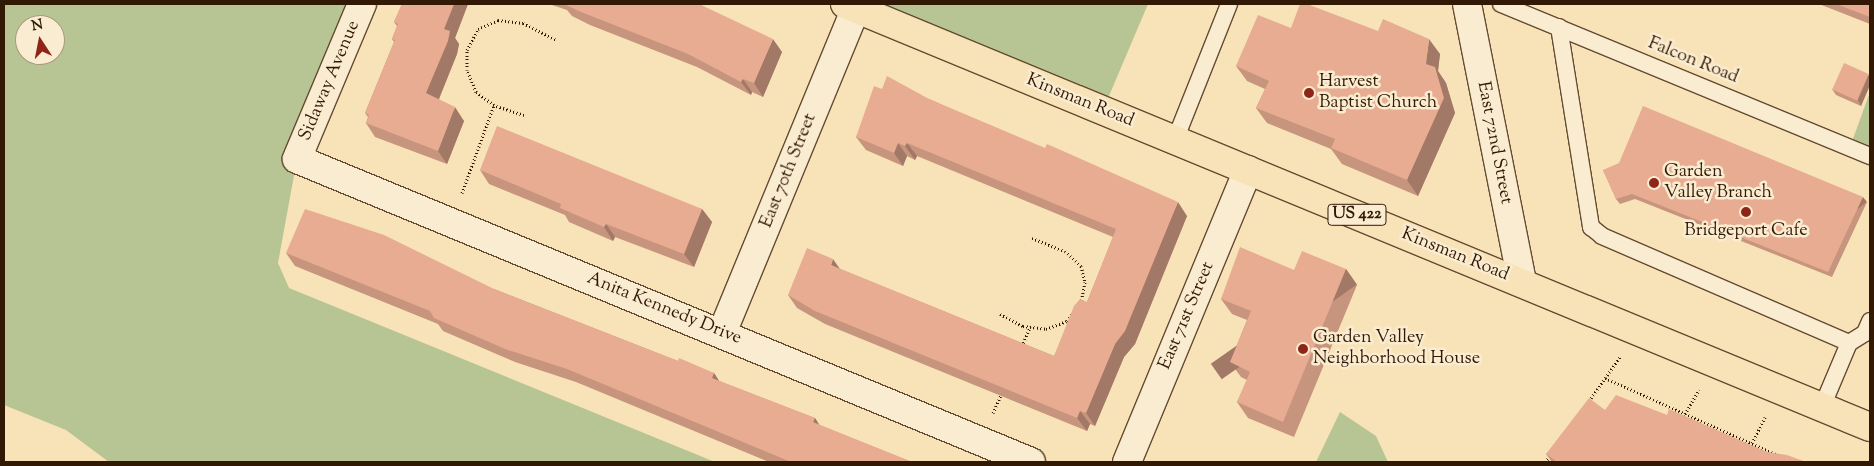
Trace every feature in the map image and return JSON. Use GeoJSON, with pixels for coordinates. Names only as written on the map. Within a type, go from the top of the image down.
{"type":"FeatureCollection","features":[{"type":"Feature","properties":{"kind":"main road","name":"Kinsman Road"},"geometry":{"type":"LineString","coordinates":[[850,6],[1870,427]]}},
{"type":"Feature","properties":{"kind":"street","name":"Sidaway Avenue"},"geometry":{"type":"LineString","coordinates":[[297,159],[362,4]]}},
{"type":"Feature","properties":{"kind":"street","name":"East 72nd Street"},"geometry":{"type":"LineString","coordinates":[[1467,4],[1522,283]]}},
{"type":"Feature","properties":{"kind":"street","name":"East 70th Street"},"geometry":{"type":"LineString","coordinates":[[722,333],[850,6]]}},
{"type":"Feature","properties":{"kind":"street","name":"Anita Kennedy Drive"},"geometry":{"type":"LineString","coordinates":[[297,159],[1031,462]]}},
{"type":"Feature","properties":{"kind":"street","name":"East 71st Street"},"geometry":{"type":"LineString","coordinates":[[1127,462],[1248,170]]}},
{"type":"Feature","properties":{"kind":"lane"},"geometry":{"type":"LineString","coordinates":[[1175,140],[1229,4]]}},
{"type":"Feature","properties":{"kind":"lane","name":"Falcon Road"},"geometry":{"type":"LineString","coordinates":[[1501,4],[1870,156]]}},
{"type":"Feature","properties":{"kind":"lane"},"geometry":{"type":"LineString","coordinates":[[1559,27],[1591,227],[1602,236],[1849,343]]}},
{"type":"Feature","properties":{"kind":"lane"},"geometry":{"type":"LineString","coordinates":[[1822,407],[1849,343],[1865,333],[1870,321]]}},
{"type":"Feature","properties":{"kind":"path"},"geometry":{"type":"LineString","coordinates":[[524,115],[494,104],[476,92],[467,70],[467,50],[478,29],[498,20],[523,23],[556,40]]}},
{"type":"Feature","properties":{"kind":"path"},"geometry":{"type":"LineString","coordinates":[[462,192],[494,104]]}},
{"type":"Feature","properties":{"kind":"path"},"geometry":{"type":"LineString","coordinates":[[1000,314],[1030,327],[1046,329],[1067,321],[1081,302],[1085,282],[1081,266],[1065,251],[1032,238]]}},
{"type":"Feature","properties":{"kind":"path"},"geometry":{"type":"LineString","coordinates":[[1019,353],[1030,327]]}},
{"type":"Feature","properties":{"kind":"path"},"geometry":{"type":"LineString","coordinates":[[1583,409],[1620,357]]}},
{"type":"Feature","properties":{"kind":"path"},"geometry":{"type":"LineString","coordinates":[[1605,378],[1786,458]]}},
{"type":"Feature","properties":{"kind":"path"},"geometry":{"type":"LineString","coordinates":[[993,413],[1004,387]]}},
{"type":"Feature","properties":{"kind":"path"},"geometry":{"type":"LineString","coordinates":[[1685,414],[1699,390]]}},
{"type":"Feature","properties":{"kind":"path"},"geometry":{"type":"LineString","coordinates":[[1752,443],[1766,417]]}},
{"type":"Feature","properties":{"kind":"path"},"geometry":{"type":"LineString","coordinates":[[1545,462],[1556,447]]}},
{"type":"Feature","properties":{"kind":"green space"},"geometry":{"type":"Polygon","coordinates":[[[4,4],[362,4],[297,159],[278,263],[289,288],[715,462],[109,462],[66,430],[4,405],[4,4]]]}},
{"type":"Feature","properties":{"kind":"green space"},"geometry":{"type":"Polygon","coordinates":[[[858,4],[1148,4],[1103,110],[858,4]]]}},
{"type":"Feature","properties":{"kind":"green space"},"geometry":{"type":"Polygon","coordinates":[[[1870,92],[1870,156],[1850,147],[1870,92]]]}},
{"type":"Feature","properties":{"kind":"green space"},"geometry":{"type":"Polygon","coordinates":[[[1340,412],[1376,436],[1388,462],[1316,462],[1340,412]]]}},
{"type":"Feature","properties":{"kind":"building"},"geometry":{"type":"Polygon","coordinates":[[[402,4],[454,4],[444,29],[450,31],[448,41],[426,93],[455,107],[438,151],[366,123],[369,115],[365,113],[395,40],[392,39],[398,24],[394,22],[402,4]]]}},
{"type":"Feature","properties":{"kind":"building"},"geometry":{"type":"Polygon","coordinates":[[[564,4],[699,4],[773,39],[754,83],[743,79],[741,82],[688,54],[564,4]]]}},
{"type":"Feature","properties":{"kind":"building"},"geometry":{"type":"Polygon","coordinates":[[[1300,4],[1307,4],[1378,31],[1383,19],[1429,39],[1426,64],[1435,67],[1444,98],[1407,180],[1331,148],[1335,139],[1256,108],[1269,81],[1236,66],[1258,15],[1291,28],[1300,4]]]}},
{"type":"Feature","properties":{"kind":"building"},"geometry":{"type":"Polygon","coordinates":[[[1836,4],[1870,4],[1870,17],[1836,4]]]}},
{"type":"Feature","properties":{"kind":"building"},"geometry":{"type":"Polygon","coordinates":[[[1844,63],[1869,74],[1857,100],[1832,89],[1844,63]]]}},
{"type":"Feature","properties":{"kind":"building"},"geometry":{"type":"Polygon","coordinates":[[[887,76],[929,99],[1045,148],[1047,144],[1178,202],[1125,331],[1115,344],[1086,413],[1080,411],[1077,418],[815,311],[788,295],[807,248],[833,259],[831,265],[1054,356],[1074,306],[1080,299],[1087,302],[1116,229],[907,143],[905,146],[898,143],[894,153],[856,137],[874,86],[882,89],[887,76]]]}},
{"type":"Feature","properties":{"kind":"building"},"geometry":{"type":"Polygon","coordinates":[[[1643,106],[1863,197],[1828,272],[1632,194],[1616,199],[1603,170],[1619,163],[1643,106]]]}},
{"type":"Feature","properties":{"kind":"building"},"geometry":{"type":"Polygon","coordinates":[[[497,126],[702,209],[684,254],[606,224],[604,227],[560,208],[561,204],[480,170],[497,126]]]}},
{"type":"Feature","properties":{"kind":"building"},"geometry":{"type":"Polygon","coordinates":[[[305,209],[384,235],[494,289],[678,361],[679,358],[714,373],[712,378],[815,418],[813,422],[912,462],[791,462],[567,369],[505,349],[434,318],[430,311],[286,253],[305,209]]]}},
{"type":"Feature","properties":{"kind":"building","name":"Garden Valley Neighborhood House"},"geometry":{"type":"Polygon","coordinates":[[[1240,247],[1294,270],[1302,251],[1346,269],[1283,422],[1237,402],[1250,372],[1230,362],[1251,311],[1221,299],[1240,247]]]}},
{"type":"Feature","properties":{"kind":"building"},"geometry":{"type":"Polygon","coordinates":[[[1616,395],[1667,415],[1669,409],[1767,452],[1787,455],[1806,462],[1557,462],[1546,454],[1589,398],[1605,410],[1616,395]]]}},
{"type":"Feature","properties":{"kind":"place","name":"Harvest Baptist Church"},"geometry":{"type":"Point","coordinates":[1309,93]}},
{"type":"Feature","properties":{"kind":"place","name":"Garden Valley Branch"},"geometry":{"type":"Point","coordinates":[1654,183]}},
{"type":"Feature","properties":{"kind":"place","name":"Bridgeport Cafe"},"geometry":{"type":"Point","coordinates":[1746,212]}},
{"type":"Feature","properties":{"kind":"place","name":"Garden Valley Neighborhood House"},"geometry":{"type":"Point","coordinates":[1303,349]}}]}
